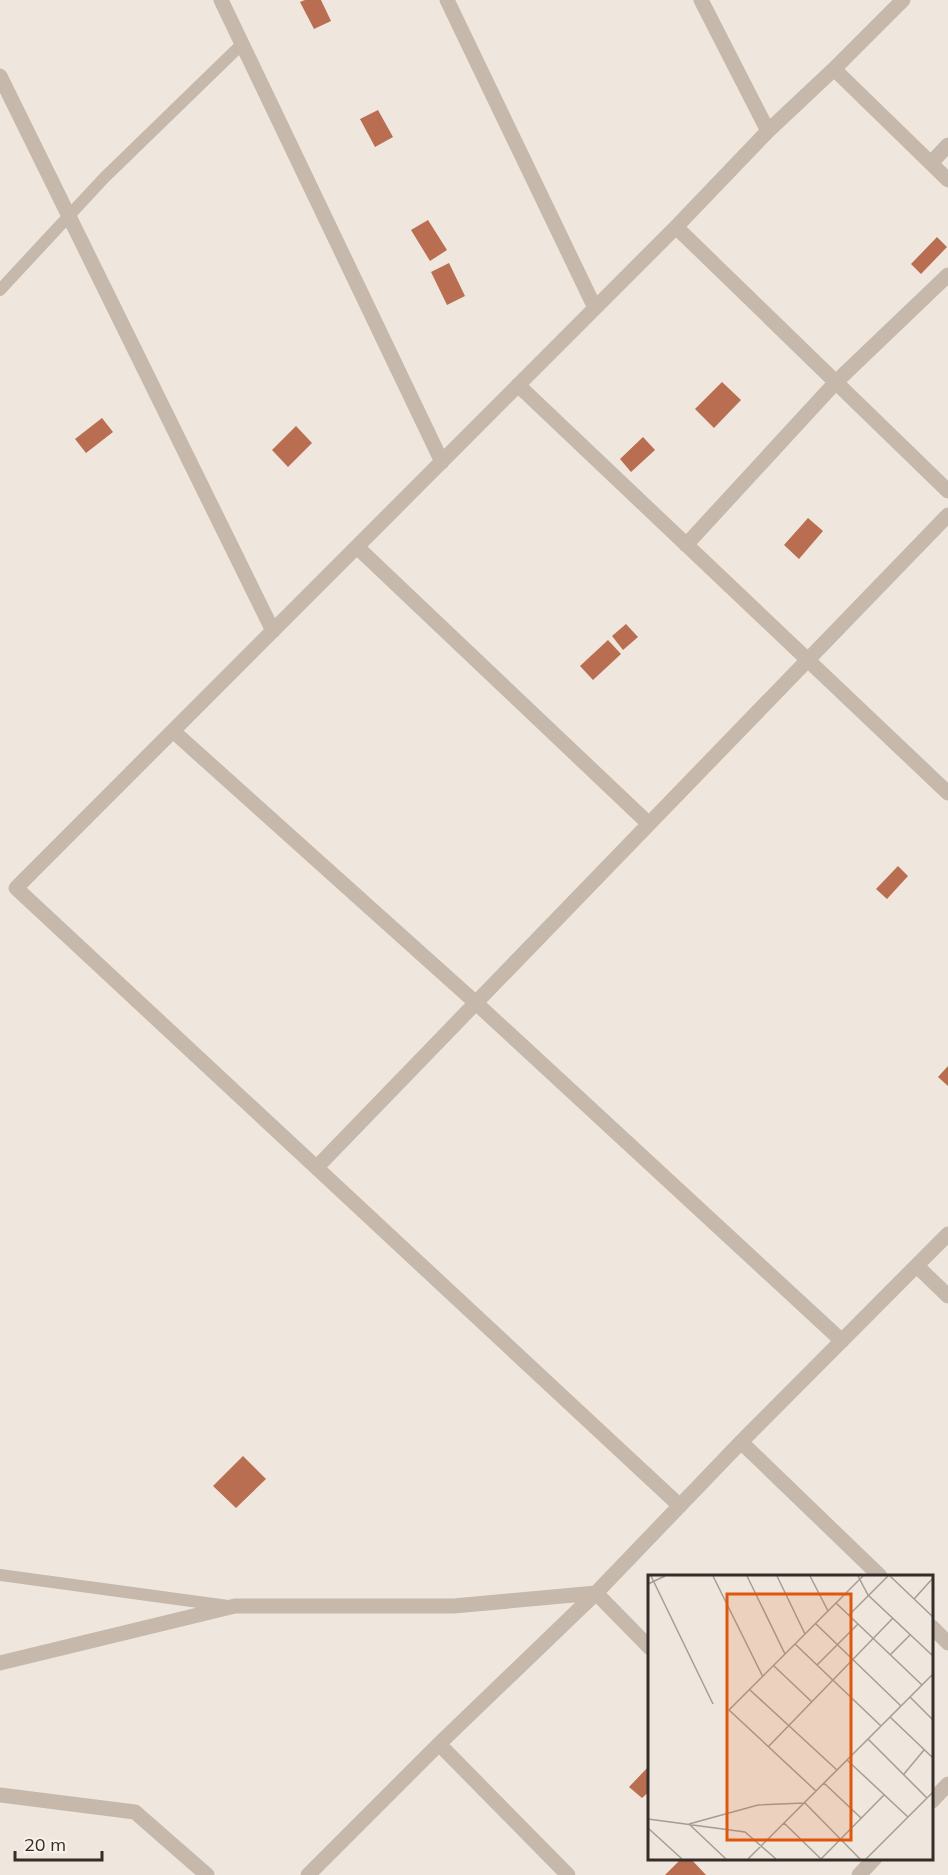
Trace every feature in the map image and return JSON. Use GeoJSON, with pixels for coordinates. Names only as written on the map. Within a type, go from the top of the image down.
{"type":"FeatureCollection","features":[{"type":"Feature","properties":{"kind":"street"},"geometry":{"type":"LineString","coordinates":[[220,0],[442,462]]}},
{"type":"Feature","properties":{"kind":"street"},"geometry":{"type":"LineString","coordinates":[[447,0],[595,308]]}},
{"type":"Feature","properties":{"kind":"street"},"geometry":{"type":"LineString","coordinates":[[701,0],[768,131]]}},
{"type":"Feature","properties":{"kind":"street"},"geometry":{"type":"LineString","coordinates":[[680,1506],[16,888],[676,227],[768,131],[903,0]]}},
{"type":"Feature","properties":{"kind":"street"},"geometry":{"type":"LineString","coordinates":[[834,69],[948,180]]}},
{"type":"Feature","properties":{"kind":"street"},"geometry":{"type":"LineString","coordinates":[[0,76],[273,631]]}},
{"type":"Feature","properties":{"kind":"street"},"geometry":{"type":"LineString","coordinates":[[931,163],[948,146]]}},
{"type":"Feature","properties":{"kind":"street"},"geometry":{"type":"LineString","coordinates":[[676,227],[948,491]]}},
{"type":"Feature","properties":{"kind":"street"},"geometry":{"type":"LineString","coordinates":[[686,545],[836,382],[948,275]]}},
{"type":"Feature","properties":{"kind":"street"},"geometry":{"type":"LineString","coordinates":[[518,385],[948,793]]}},
{"type":"Feature","properties":{"kind":"street"},"geometry":{"type":"LineString","coordinates":[[316,1167],[948,515]]}},
{"type":"Feature","properties":{"kind":"street"},"geometry":{"type":"LineString","coordinates":[[357,547],[649,824]]}},
{"type":"Feature","properties":{"kind":"street"},"geometry":{"type":"LineString","coordinates":[[173,731],[476,1003],[842,1341]]}},
{"type":"Feature","properties":{"kind":"street"},"geometry":{"type":"LineString","coordinates":[[308,1875],[439,1744],[596,1593],[741,1442],[948,1234]]}},
{"type":"Feature","properties":{"kind":"street"},"geometry":{"type":"LineString","coordinates":[[916,1266],[948,1296]]}},
{"type":"Feature","properties":{"kind":"street"},"geometry":{"type":"LineString","coordinates":[[741,1442],[879,1575]]}},
{"type":"Feature","properties":{"kind":"street"},"geometry":{"type":"LineString","coordinates":[[0,1663],[235,1606],[454,1606],[596,1593]]}},
{"type":"Feature","properties":{"kind":"street"},"geometry":{"type":"LineString","coordinates":[[596,1593],[648,1646]]}},
{"type":"Feature","properties":{"kind":"street"},"geometry":{"type":"LineString","coordinates":[[933,1628],[948,1642]]}},
{"type":"Feature","properties":{"kind":"street"},"geometry":{"type":"LineString","coordinates":[[439,1744],[568,1875]]}},
{"type":"Feature","properties":{"kind":"street"},"geometry":{"type":"LineString","coordinates":[[933,1800],[948,1784]]}},
{"type":"Feature","properties":{"kind":"street"},"geometry":{"type":"LineString","coordinates":[[0,1795],[135,1812],[207,1875]]}},
{"type":"Feature","properties":{"kind":"lane"},"geometry":{"type":"LineString","coordinates":[[0,290],[104,178],[242,44]]}},
{"type":"Feature","properties":{"kind":"lane"},"geometry":{"type":"LineString","coordinates":[[0,1575],[235,1606]]}},
{"type":"Feature","properties":{"kind":"building"},"geometry":{"type":"Polygon","coordinates":[[[321,0],[331,21],[314,29],[300,2],[321,0]]]}},
{"type":"Feature","properties":{"kind":"building"},"geometry":{"type":"Polygon","coordinates":[[[378,110],[393,137],[375,147],[360,119],[378,110]]]}},
{"type":"Feature","properties":{"kind":"building"},"geometry":{"type":"Polygon","coordinates":[[[428,220],[447,250],[430,261],[411,230],[428,220]]]}},
{"type":"Feature","properties":{"kind":"building"},"geometry":{"type":"Polygon","coordinates":[[[937,237],[947,247],[921,274],[911,264],[937,237]]]}},
{"type":"Feature","properties":{"kind":"building"},"geometry":{"type":"Polygon","coordinates":[[[449,263],[465,296],[447,305],[431,272],[449,263]]]}},
{"type":"Feature","properties":{"kind":"building"},"geometry":{"type":"Polygon","coordinates":[[[722,382],[741,400],[714,428],[695,409],[722,382]]]}},
{"type":"Feature","properties":{"kind":"building"},"geometry":{"type":"Polygon","coordinates":[[[102,418],[113,432],[86,453],[75,439],[102,418]]]}},
{"type":"Feature","properties":{"kind":"building"},"geometry":{"type":"Polygon","coordinates":[[[296,426],[312,443],[288,467],[272,450],[296,426]]]}},
{"type":"Feature","properties":{"kind":"building"},"geometry":{"type":"Polygon","coordinates":[[[643,437],[655,450],[631,472],[620,459],[643,437]]]}},
{"type":"Feature","properties":{"kind":"building"},"geometry":{"type":"Polygon","coordinates":[[[808,518],[823,531],[799,559],[784,545],[808,518]]]}},
{"type":"Feature","properties":{"kind":"building"},"geometry":{"type":"Polygon","coordinates":[[[626,624],[638,637],[623,650],[612,636],[626,624]]]}},
{"type":"Feature","properties":{"kind":"building"},"geometry":{"type":"Polygon","coordinates":[[[608,640],[621,654],[593,680],[580,666],[608,640]]]}},
{"type":"Feature","properties":{"kind":"building"},"geometry":{"type":"Polygon","coordinates":[[[898,866],[908,876],[887,899],[876,889],[898,866]]]}},
{"type":"Feature","properties":{"kind":"building"},"geometry":{"type":"Polygon","coordinates":[[[948,1066],[948,1086],[938,1077],[948,1066]]]}},
{"type":"Feature","properties":{"kind":"building"},"geometry":{"type":"Polygon","coordinates":[[[243,1456],[266,1479],[236,1508],[213,1486],[243,1456]]]}},
{"type":"Feature","properties":{"kind":"building"},"geometry":{"type":"Polygon","coordinates":[[[648,1767],[648,1793],[642,1798],[629,1787],[648,1767]]]}},
{"type":"Feature","properties":{"kind":"building"},"geometry":{"type":"Polygon","coordinates":[[[680,1860],[692,1860],[706,1875],[665,1875],[680,1860]]]}}]}
